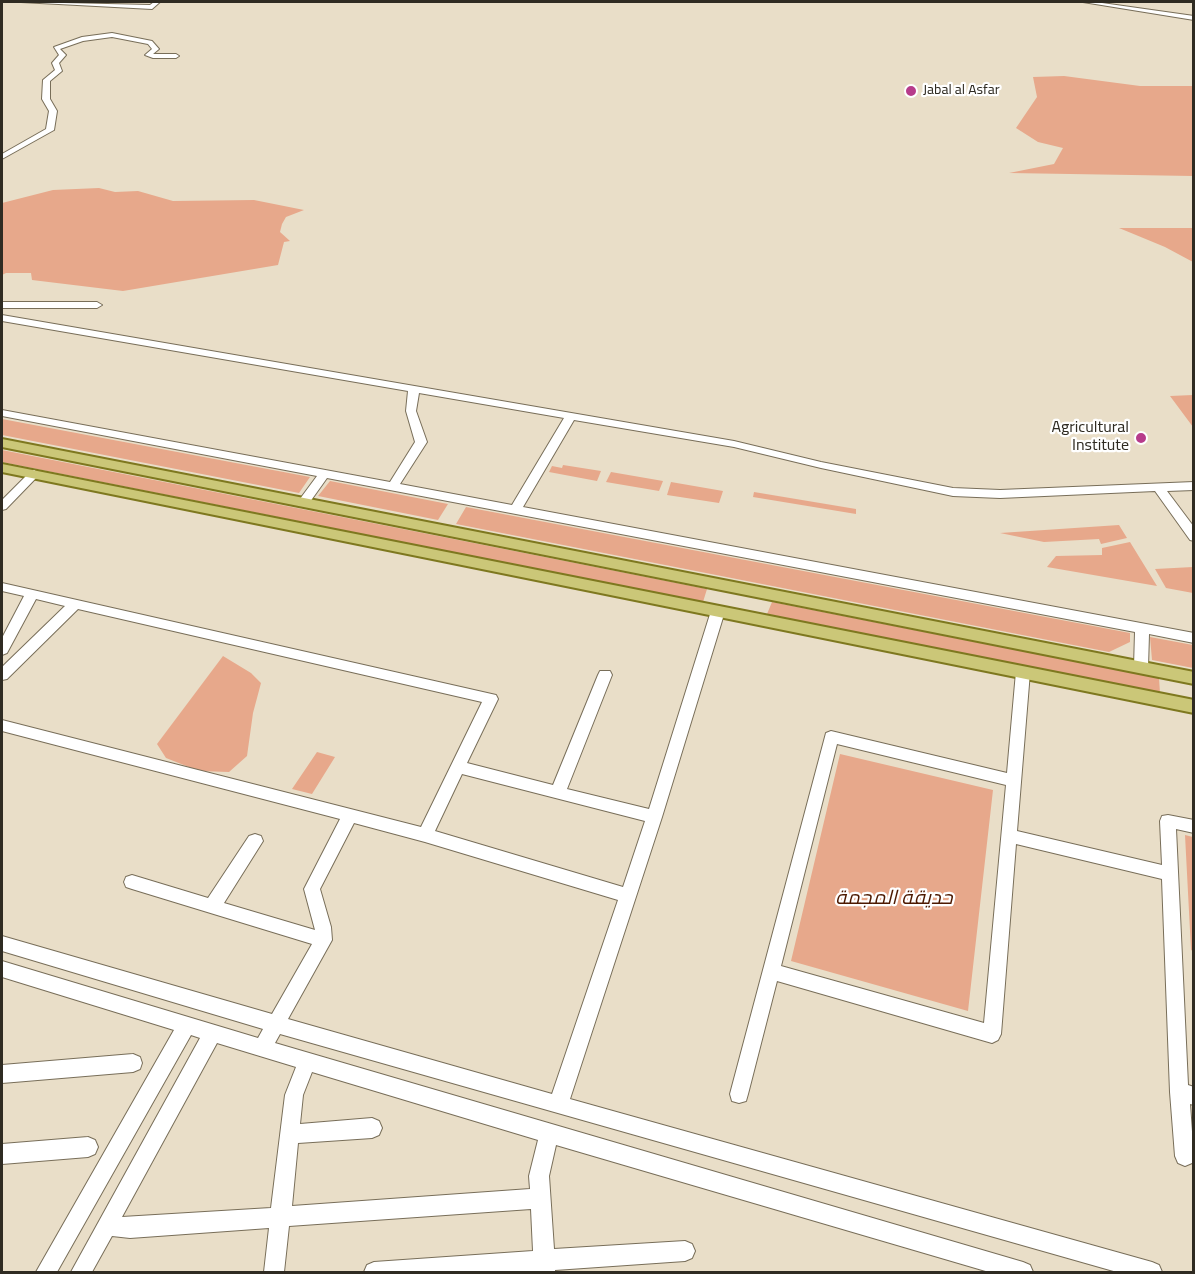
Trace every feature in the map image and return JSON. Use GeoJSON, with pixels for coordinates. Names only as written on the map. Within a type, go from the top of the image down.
{"type":"FeatureCollection","features":[{"type":"Feature","properties":{"kind":"main road"},"geometry":{"type":"LineString","coordinates":[[2,443],[1194,678]]}},
{"type":"Feature","properties":{"kind":"main road"},"geometry":{"type":"LineString","coordinates":[[2,468],[1194,706]]}},
{"type":"Feature","properties":{"kind":"street"},"geometry":{"type":"LineString","coordinates":[[24,2],[97,3],[152,7],[157,2]]}},
{"type":"Feature","properties":{"kind":"street"},"geometry":{"type":"LineString","coordinates":[[1086,2],[1194,18]]}},
{"type":"Feature","properties":{"kind":"street"},"geometry":{"type":"LineString","coordinates":[[2,157],[50,130],[53,111],[46,99],[46,81],[59,71],[55,63],[63,55],[56,48],[82,39],[112,35],[150,42],[156,49],[148,55],[176,56]]}},
{"type":"Feature","properties":{"kind":"street"},"geometry":{"type":"LineString","coordinates":[[2,305],[97,305]]}},
{"type":"Feature","properties":{"kind":"street"},"geometry":{"type":"LineString","coordinates":[[2,318],[734,444],[821,465],[953,492],[1000,494],[1194,486]]}},
{"type":"Feature","properties":{"kind":"street"},"geometry":{"type":"LineString","coordinates":[[393,487],[421,442],[411,411],[414,389]]}},
{"type":"Feature","properties":{"kind":"street"},"geometry":{"type":"LineString","coordinates":[[2,413],[1194,638]]}},
{"type":"Feature","properties":{"kind":"street"},"geometry":{"type":"LineString","coordinates":[[515,510],[571,416]]}},
{"type":"Feature","properties":{"kind":"street"},"geometry":{"type":"LineString","coordinates":[[2,506],[34,474]]}},
{"type":"Feature","properties":{"kind":"street"},"geometry":{"type":"LineString","coordinates":[[303,503],[324,474]]}},
{"type":"Feature","properties":{"kind":"street"},"geometry":{"type":"LineString","coordinates":[[1160,488],[1194,537]]}},
{"type":"Feature","properties":{"kind":"street"},"geometry":{"type":"LineString","coordinates":[[2,587],[491,699],[425,835]]}},
{"type":"Feature","properties":{"kind":"street"},"geometry":{"type":"LineString","coordinates":[[2,650],[32,594]]}},
{"type":"Feature","properties":{"kind":"street"},"geometry":{"type":"LineString","coordinates":[[2,675],[75,604]]}},
{"type":"Feature","properties":{"kind":"street"},"geometry":{"type":"LineString","coordinates":[[558,1105],[626,895],[654,817],[718,611]]}},
{"type":"Feature","properties":{"kind":"street"},"geometry":{"type":"LineString","coordinates":[[1141,667],[1142,629]]}},
{"type":"Feature","properties":{"kind":"street"},"geometry":{"type":"LineString","coordinates":[[771,971],[992,1034],[1023,672]]}},
{"type":"Feature","properties":{"kind":"street"},"geometry":{"type":"LineString","coordinates":[[558,793],[605,675]]}},
{"type":"Feature","properties":{"kind":"street"},"geometry":{"type":"LineString","coordinates":[[2,725],[425,835],[626,895]]}},
{"type":"Feature","properties":{"kind":"street"},"geometry":{"type":"LineString","coordinates":[[739,1094],[831,737],[1014,782]]}},
{"type":"Feature","properties":{"kind":"street"},"geometry":{"type":"LineString","coordinates":[[458,767],[654,817]]}},
{"type":"Feature","properties":{"kind":"street"},"geometry":{"type":"LineString","coordinates":[[263,1047],[323,939],[323,927],[312,889],[350,816]]}},
{"type":"Feature","properties":{"kind":"street"},"geometry":{"type":"LineString","coordinates":[[1185,1156],[1186,1094],[1168,821],[1194,827]]}},
{"type":"Feature","properties":{"kind":"street"},"geometry":{"type":"LineString","coordinates":[[1009,836],[1170,874]]}},
{"type":"Feature","properties":{"kind":"street"},"geometry":{"type":"LineString","coordinates":[[213,905],[255,841]]}},
{"type":"Feature","properties":{"kind":"street"},"geometry":{"type":"LineString","coordinates":[[132,882],[323,939]]}},
{"type":"Feature","properties":{"kind":"street"},"geometry":{"type":"LineString","coordinates":[[2,943],[558,1105],[1152,1272]]}},
{"type":"Feature","properties":{"kind":"street"},"geometry":{"type":"LineString","coordinates":[[2,969],[1023,1272]]}},
{"type":"Feature","properties":{"kind":"street"},"geometry":{"type":"LineString","coordinates":[[46,1272],[187,1025]]}},
{"type":"Feature","properties":{"kind":"street"},"geometry":{"type":"LineString","coordinates":[[81,1272],[213,1032]]}},
{"type":"Feature","properties":{"kind":"street"},"geometry":{"type":"LineString","coordinates":[[274,1272],[296,1086],[307,1061]]}},
{"type":"Feature","properties":{"kind":"street"},"geometry":{"type":"LineString","coordinates":[[2,1074],[133,1063]]}},
{"type":"Feature","properties":{"kind":"street"},"geometry":{"type":"LineString","coordinates":[[290,1134],[372,1128]]}},
{"type":"Feature","properties":{"kind":"street"},"geometry":{"type":"LineString","coordinates":[[544,1267],[540,1162],[549,1133]]}},
{"type":"Feature","properties":{"kind":"street"},"geometry":{"type":"LineString","coordinates":[[2,1154],[88,1147]]}},
{"type":"Feature","properties":{"kind":"street"},"geometry":{"type":"LineString","coordinates":[[107,1225],[130,1228],[540,1198]]}},
{"type":"Feature","properties":{"kind":"street"},"geometry":{"type":"LineString","coordinates":[[374,1272],[544,1267],[685,1251]]}},
{"type":"Feature","properties":{"kind":"green space"},"geometry":{"type":"Polygon","coordinates":[[[1064,76],[1140,86],[1193,86],[1193,176],[1009,173],[1054,164],[1063,148],[1038,142],[1016,128],[1037,97],[1033,77],[1064,76]]]}},
{"type":"Feature","properties":{"kind":"green space"},"geometry":{"type":"Polygon","coordinates":[[[99,188],[115,192],[138,191],[173,201],[254,200],[304,210],[286,217],[282,224],[280,232],[290,241],[284,242],[278,265],[123,291],[32,280],[31,273],[2,275],[2,203],[53,190],[99,188]]]}},
{"type":"Feature","properties":{"kind":"green space"},"geometry":{"type":"Polygon","coordinates":[[[1119,228],[1193,228],[1193,262],[1165,247],[1119,228]]]}},
{"type":"Feature","properties":{"kind":"green space"},"geometry":{"type":"Polygon","coordinates":[[[1194,395],[1193,427],[1170,396],[1194,395]]]}},
{"type":"Feature","properties":{"kind":"green space"},"geometry":{"type":"Polygon","coordinates":[[[2,419],[310,477],[299,493],[2,435],[2,419]]]}},
{"type":"Feature","properties":{"kind":"green space"},"geometry":{"type":"Polygon","coordinates":[[[2,450],[707,589],[703,602],[2,462],[2,450]]]}},
{"type":"Feature","properties":{"kind":"green space"},"geometry":{"type":"Polygon","coordinates":[[[563,465],[601,471],[597,481],[549,472],[552,466],[562,468],[563,465]]]}},
{"type":"Feature","properties":{"kind":"green space"},"geometry":{"type":"Polygon","coordinates":[[[611,472],[663,481],[659,491],[606,482],[611,472]]]}},
{"type":"Feature","properties":{"kind":"green space"},"geometry":{"type":"Polygon","coordinates":[[[330,481],[448,504],[438,520],[318,496],[330,481]]]}},
{"type":"Feature","properties":{"kind":"green space"},"geometry":{"type":"Polygon","coordinates":[[[671,482],[723,491],[719,503],[667,495],[671,482]]]}},
{"type":"Feature","properties":{"kind":"green space"},"geometry":{"type":"Polygon","coordinates":[[[754,492],[856,509],[856,514],[753,497],[754,492]]]}},
{"type":"Feature","properties":{"kind":"green space"},"geometry":{"type":"Polygon","coordinates":[[[466,507],[1130,633],[1130,642],[1109,652],[456,524],[466,507]]]}},
{"type":"Feature","properties":{"kind":"green space"},"geometry":{"type":"Polygon","coordinates":[[[1119,525],[1127,538],[1101,544],[1099,539],[1044,542],[1000,533],[1119,525]]]}},
{"type":"Feature","properties":{"kind":"green space"},"geometry":{"type":"Polygon","coordinates":[[[1130,542],[1157,586],[1047,567],[1056,556],[1102,555],[1102,548],[1130,542]]]}},
{"type":"Feature","properties":{"kind":"green space"},"geometry":{"type":"Polygon","coordinates":[[[1193,567],[1193,593],[1166,588],[1155,569],[1193,567]]]}},
{"type":"Feature","properties":{"kind":"green space"},"geometry":{"type":"Polygon","coordinates":[[[772,602],[1159,678],[1160,693],[767,614],[772,602]]]}},
{"type":"Feature","properties":{"kind":"green space"},"geometry":{"type":"Polygon","coordinates":[[[1150,637],[1193,645],[1193,668],[1152,660],[1150,637]]]}},
{"type":"Feature","properties":{"kind":"green space"},"geometry":{"type":"Polygon","coordinates":[[[223,656],[251,673],[261,683],[253,713],[247,756],[229,772],[199,771],[166,758],[157,744],[223,656]]]}},
{"type":"Feature","properties":{"kind":"green space"},"geometry":{"type":"Polygon","coordinates":[[[317,752],[335,757],[312,794],[292,789],[317,752]]]}},
{"type":"Feature","properties":{"kind":"green space","name":"حديقة المجمة"},"geometry":{"type":"Polygon","coordinates":[[[840,754],[993,790],[968,1011],[791,961],[840,754]]]}},
{"type":"Feature","properties":{"kind":"green space"},"geometry":{"type":"Polygon","coordinates":[[[1185,835],[1193,837],[1193,951],[1191,950],[1185,835]]]}},
{"type":"Feature","properties":{"kind":"place","name":"Jabal al Asfar"},"geometry":{"type":"Point","coordinates":[911,91]}},
{"type":"Feature","properties":{"kind":"place","name":"Agricultural Institute"},"geometry":{"type":"Point","coordinates":[1141,438]}}]}
